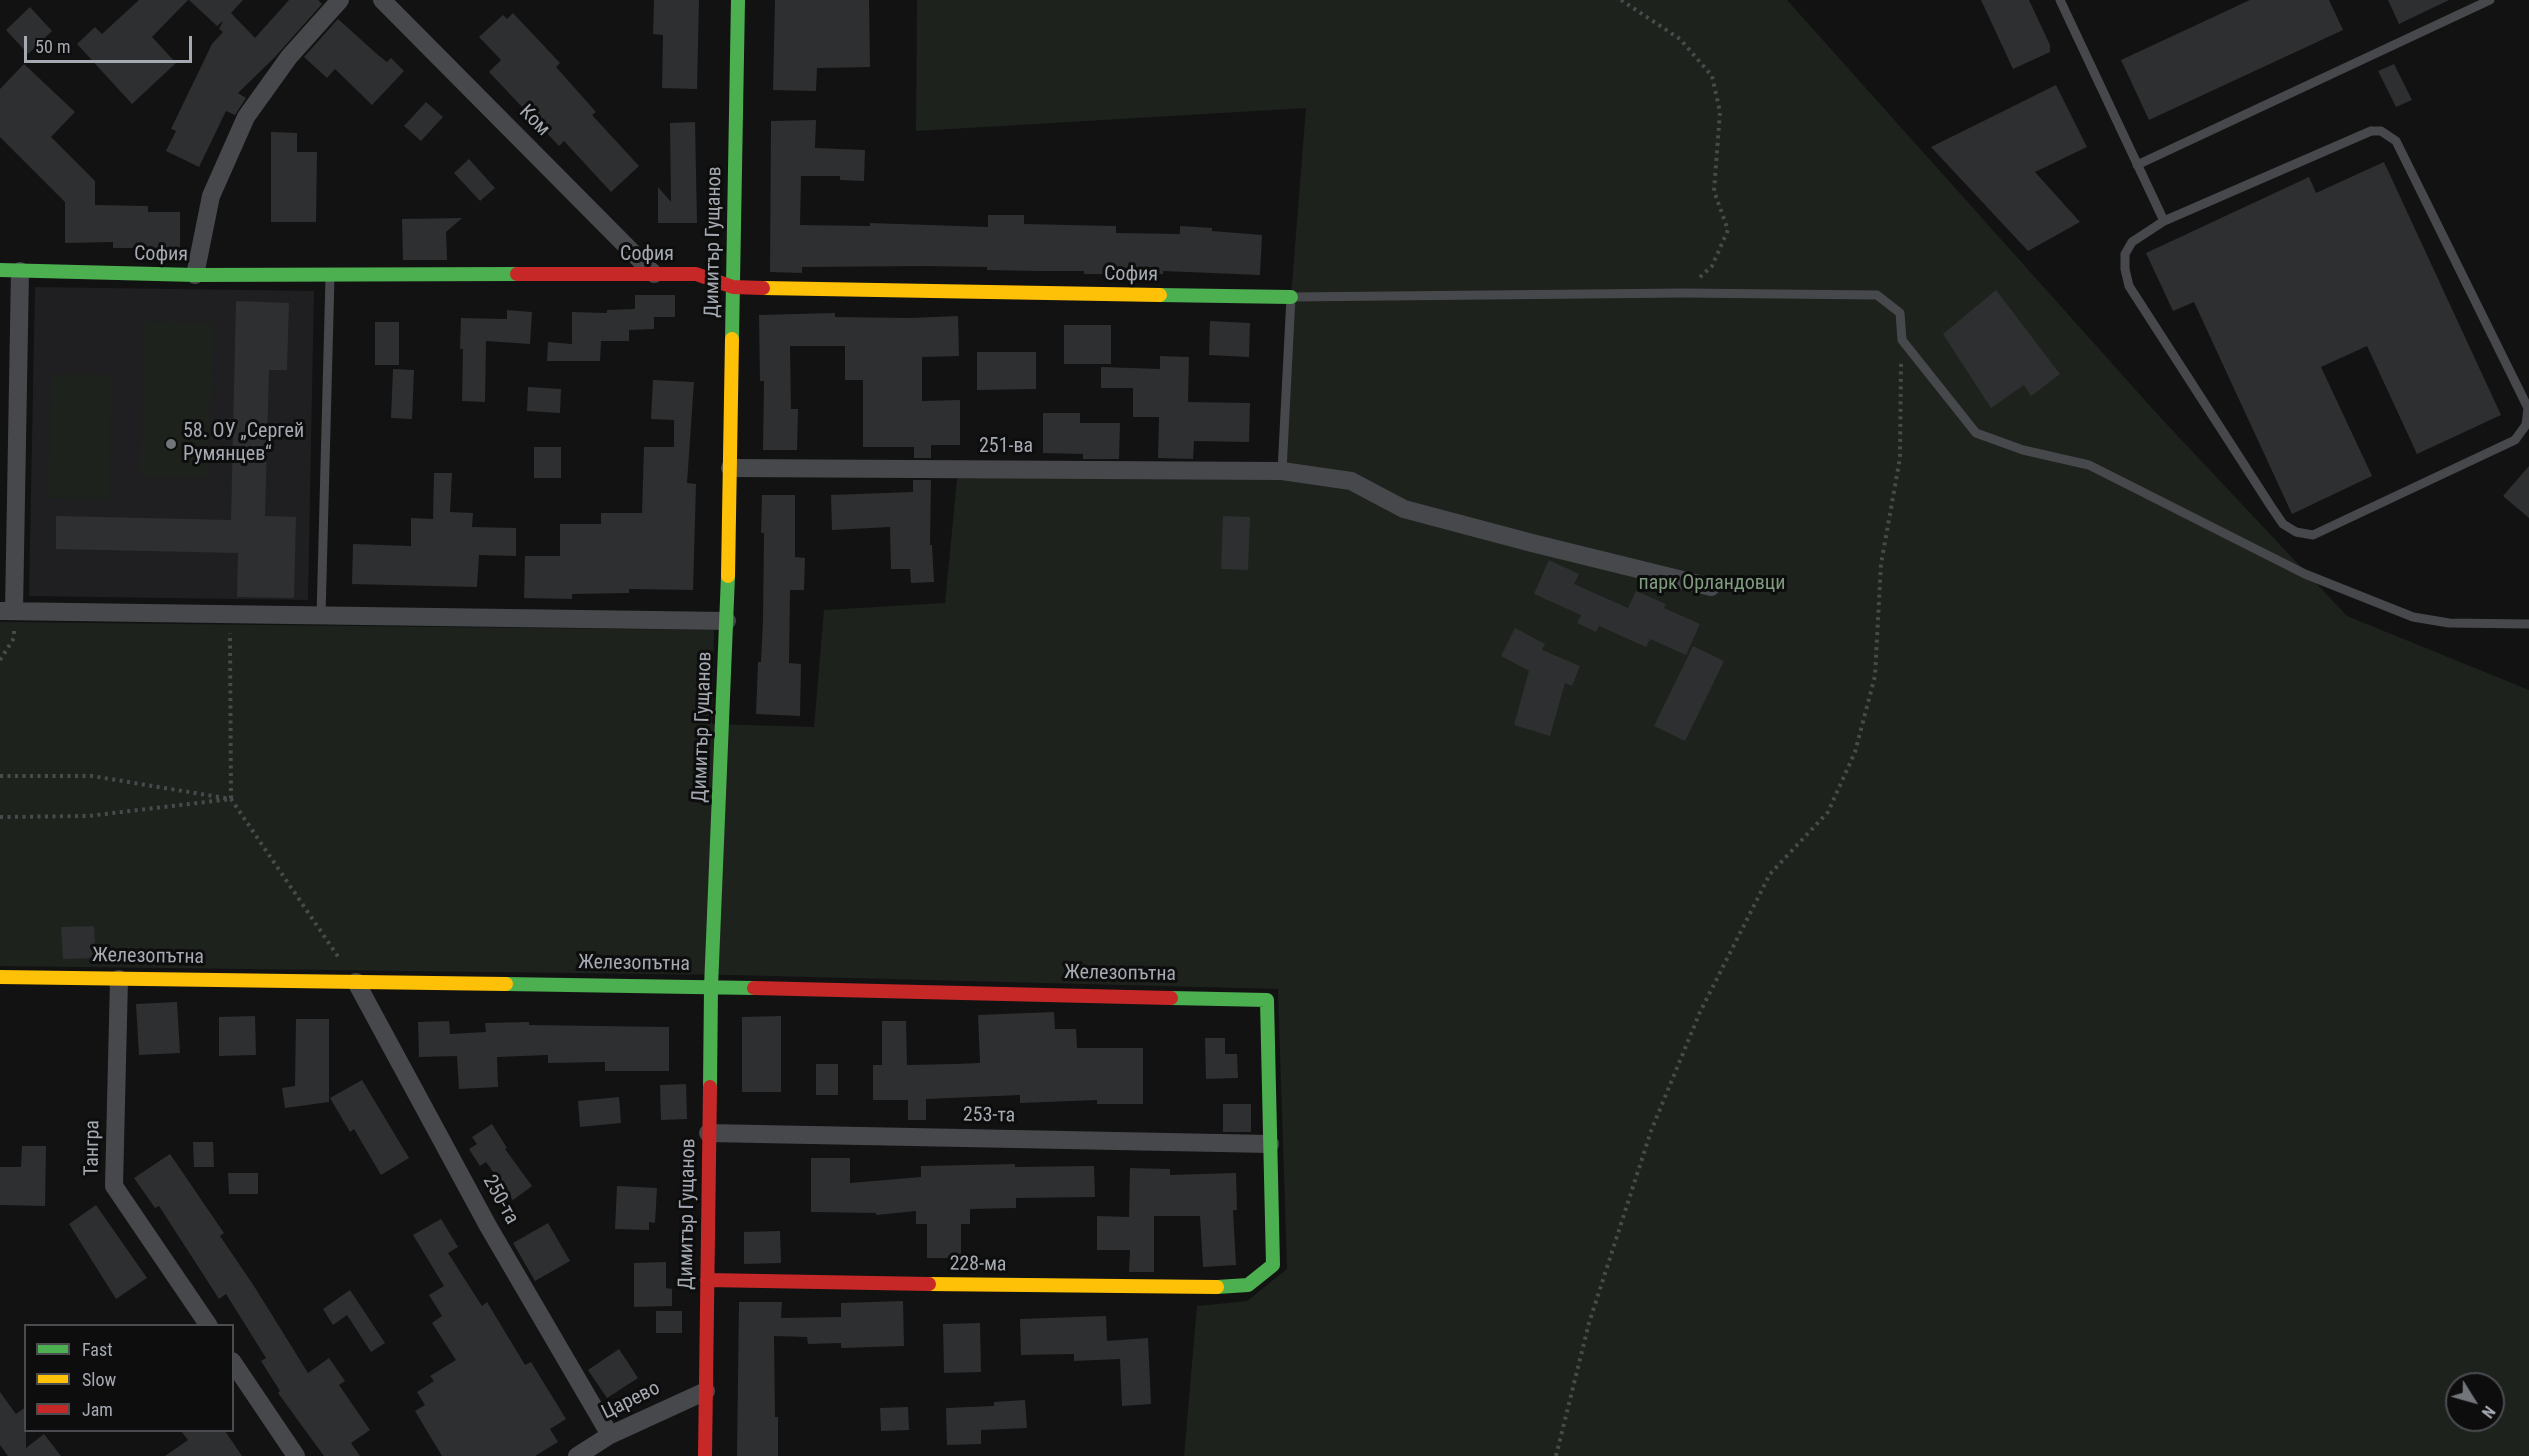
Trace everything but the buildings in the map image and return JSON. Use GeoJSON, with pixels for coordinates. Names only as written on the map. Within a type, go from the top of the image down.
{"type":"FeatureCollection","features":[{"type":"Feature","properties":{"kind":"street"},"geometry":{"type":"LineString","coordinates":[[195,275],[211,196],[246,117],[290,57],[340,0]]}},
{"type":"Feature","properties":{"kind":"street","name":"Ком"},"geometry":{"type":"LineString","coordinates":[[382,0],[654,274]]}},
{"type":"Feature","properties":{"kind":"street","name":"Димитър Гущанов"},"geometry":{"type":"LineString","coordinates":[[705,1456],[711,987],[727,621],[738,0]]}},
{"type":"Feature","properties":{"kind":"street","name":"София"},"geometry":{"type":"LineString","coordinates":[[0,270],[195,275],[696,274],[733,287],[1291,297]]}},
{"type":"Feature","properties":{"kind":"street"},"geometry":{"type":"LineString","coordinates":[[20,270],[7,611],[727,621]]}},
{"type":"Feature","properties":{"kind":"street","name":"251-ва"},"geometry":{"type":"LineString","coordinates":[[730,468],[1282,471],[1351,481],[1404,509],[1711,587]]}},
{"type":"Feature","properties":{"kind":"street","name":"Железопътна"},"geometry":{"type":"LineString","coordinates":[[0,977],[711,987],[1266,1000],[1270,1144]]}},
{"type":"Feature","properties":{"kind":"street","name":"Тангра"},"geometry":{"type":"LineString","coordinates":[[119,979],[114,1186],[207,1324]]}},
{"type":"Feature","properties":{"kind":"street","name":"250-та"},"geometry":{"type":"LineString","coordinates":[[356,982],[488,1226],[610,1435]]}},
{"type":"Feature","properties":{"kind":"street","name":"253-та"},"geometry":{"type":"LineString","coordinates":[[708,1133],[1270,1144]]}},
{"type":"Feature","properties":{"kind":"street","name":"228-ма"},"geometry":{"type":"LineString","coordinates":[[707,1280],[1189,1288],[1248,1285],[1273,1265],[1270,1144]]}},
{"type":"Feature","properties":{"kind":"street"},"geometry":{"type":"LineString","coordinates":[[234,1364],[296,1456]]}},
{"type":"Feature","properties":{"kind":"street","name":"Царево"},"geometry":{"type":"LineString","coordinates":[[577,1456],[610,1435],[706,1391]]}},
{"type":"Feature","properties":{"kind":"lane"},"geometry":{"type":"LineString","coordinates":[[2061,0],[2164,221]]}},
{"type":"Feature","properties":{"kind":"lane"},"geometry":{"type":"LineString","coordinates":[[2137,165],[2490,0]]}},
{"type":"Feature","properties":{"kind":"lane"},"geometry":{"type":"LineString","coordinates":[[2371,131],[2381,131],[2396,141],[2528,408],[2526,426],[2515,440],[2313,535],[2296,532],[2283,524],[2272,508],[2129,286],[2125,269],[2125,254],[2132,242],[2164,221],[2371,131]]}},
{"type":"Feature","properties":{"kind":"lane"},"geometry":{"type":"LineString","coordinates":[[321,616],[330,275]]}},
{"type":"Feature","properties":{"kind":"lane"},"geometry":{"type":"LineString","coordinates":[[1282,471],[1291,297],[1683,293],[1877,296],[1900,313],[1902,340],[1976,433],[2023,450],[2089,465],[2305,574],[2413,616],[2448,623],[2529,624]]}},
{"type":"Feature","properties":{"kind":"path"},"geometry":{"type":"LineString","coordinates":[[1621,0],[1680,39],[1712,76],[1720,112],[1714,190],[1728,230],[1712,266],[1683,293]]}},
{"type":"Feature","properties":{"kind":"path"},"geometry":{"type":"LineString","coordinates":[[1556,1456],[1590,1323],[1651,1131],[1700,1012],[1770,874],[1828,812],[1855,752],[1875,676],[1881,564],[1900,458],[1902,340]]}},
{"type":"Feature","properties":{"kind":"path"},"geometry":{"type":"LineString","coordinates":[[0,660],[14,638],[7,611]]}},
{"type":"Feature","properties":{"kind":"path"},"geometry":{"type":"LineString","coordinates":[[230,614],[231,799],[356,982]]}},
{"type":"Feature","properties":{"kind":"path"},"geometry":{"type":"LineString","coordinates":[[0,776],[92,776],[231,799]]}},
{"type":"Feature","properties":{"kind":"path"},"geometry":{"type":"LineString","coordinates":[[0,817],[88,816],[231,799]]}},
{"type":"Feature","properties":{"kind":"shaded area","name":"58. ОУ „Сергей Румянцев“"},"geometry":{"type":"Polygon","coordinates":[[[35,287],[314,291],[308,600],[29,596],[35,287]]]}},
{"type":"Feature","properties":{"kind":"green space","name":"парк Орландовци"},"geometry":{"type":"Polygon","coordinates":[[[917,0],[1787,0],[2159,416],[2347,616],[2529,690],[2529,1456],[1184,1456],[1197,1306],[1247,1301],[1287,1269],[1278,989],[733,975],[0,966],[0,622],[714,630],[712,724],[814,727],[824,610],[945,603],[958,469],[1282,471],[1291,297],[1306,108],[916,131],[917,0]]]}},
{"type":"Feature","properties":{"kind":"green space"},"geometry":{"type":"Polygon","coordinates":[[[145,321],[213,323],[208,478],[140,476],[145,321]]]}},
{"type":"Feature","properties":{"kind":"green space"},"geometry":{"type":"Polygon","coordinates":[[[51,374],[112,375],[109,499],[48,498],[51,374]]]}},
{"type":"Feature","properties":{"kind":"traffic: fast"},"geometry":{"type":"LineString","coordinates":[[732,339],[738,0]]}},
{"type":"Feature","properties":{"kind":"traffic: fast"},"geometry":{"type":"LineString","coordinates":[[0,270],[195,275],[517,274]]}},
{"type":"Feature","properties":{"kind":"traffic: fast"},"geometry":{"type":"LineString","coordinates":[[1160,295],[1291,297]]}},
{"type":"Feature","properties":{"kind":"traffic: fast"},"geometry":{"type":"LineString","coordinates":[[710,1087],[711,987],[728,576]]}},
{"type":"Feature","properties":{"kind":"traffic: fast"},"geometry":{"type":"LineString","coordinates":[[506,984],[754,988]]}},
{"type":"Feature","properties":{"kind":"traffic: fast"},"geometry":{"type":"LineString","coordinates":[[1171,998],[1267,1000],[1273,1265],[1248,1285],[1217,1287]]}},
{"type":"Feature","properties":{"kind":"traffic: slow"},"geometry":{"type":"LineString","coordinates":[[763,288],[1160,295]]}},
{"type":"Feature","properties":{"kind":"traffic: slow"},"geometry":{"type":"LineString","coordinates":[[728,576],[732,339]]}},
{"type":"Feature","properties":{"kind":"traffic: slow"},"geometry":{"type":"LineString","coordinates":[[0,977],[506,984]]}},
{"type":"Feature","properties":{"kind":"traffic: slow"},"geometry":{"type":"LineString","coordinates":[[929,1284],[1217,1287]]}},
{"type":"Feature","properties":{"kind":"traffic: jam"},"geometry":{"type":"LineString","coordinates":[[517,274],[696,274],[733,287],[763,288]]}},
{"type":"Feature","properties":{"kind":"traffic: jam"},"geometry":{"type":"LineString","coordinates":[[754,988],[1171,998]]}},
{"type":"Feature","properties":{"kind":"traffic: jam"},"geometry":{"type":"LineString","coordinates":[[705,1456],[710,1087]]}},
{"type":"Feature","properties":{"kind":"traffic: jam"},"geometry":{"type":"LineString","coordinates":[[707,1280],[929,1284]]}},
{"type":"Feature","properties":{"kind":"place","name":"58. ОУ „Сергей Румянцев“"},"geometry":{"type":"Point","coordinates":[171,444]}}]}
